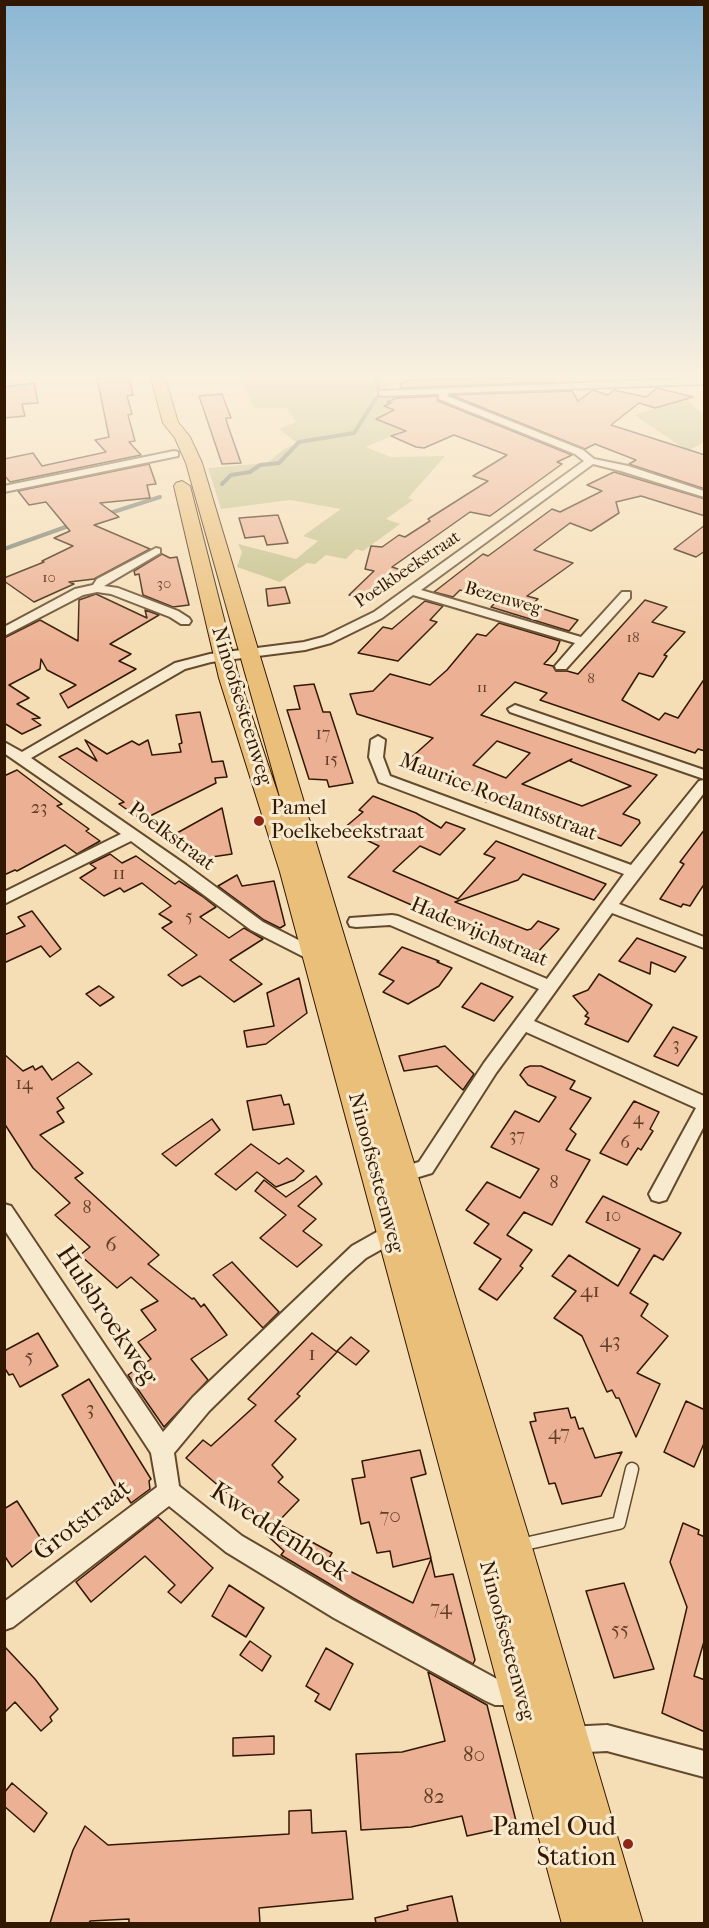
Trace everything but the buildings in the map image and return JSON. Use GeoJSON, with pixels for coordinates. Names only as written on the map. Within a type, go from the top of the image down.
{"type":"FeatureCollection","features":[{"type":"Feature","properties":{"kind":"main road","name":"Ninoofsesteenweg"},"geometry":{"type":"LineString","coordinates":[[179,468],[236,656],[402,1174],[513,1547],[621,1923]]}},
{"type":"Feature","properties":{"kind":"main road","name":"Ninoofsesteenweg"},"geometry":{"type":"LineString","coordinates":[[195,468],[236,656],[245,732],[276,818],[316,956],[391,1234],[584,1923]]}},
{"type":"Feature","properties":{"kind":"street"},"geometry":{"type":"LineString","coordinates":[[4,489],[103,468]]}},
{"type":"Feature","properties":{"kind":"street","name":"Poelkbeekstraat"},"geometry":{"type":"LineString","coordinates":[[22,758],[180,666],[197,660],[294,649],[327,640],[378,615],[581,468]]}},
{"type":"Feature","properties":{"kind":"street"},"geometry":{"type":"LineString","coordinates":[[624,468],[705,494]]}},
{"type":"Feature","properties":{"kind":"street"},"geometry":{"type":"LineString","coordinates":[[97,588],[101,582],[156,551]]}},
{"type":"Feature","properties":{"kind":"street"},"geometry":{"type":"LineString","coordinates":[[4,632],[80,592],[97,588],[114,591],[174,614],[184,621]]}},
{"type":"Feature","properties":{"kind":"street","name":"Bezenweg"},"geometry":{"type":"LineString","coordinates":[[412,591],[583,641]]}},
{"type":"Feature","properties":{"kind":"street"},"geometry":{"type":"LineString","coordinates":[[561,666],[627,595]]}},
{"type":"Feature","properties":{"kind":"street"},"geometry":{"type":"LineString","coordinates":[[515,709],[705,775]]}},
{"type":"Feature","properties":{"kind":"street","name":"Maurice Roelantsstraat"},"geometry":{"type":"LineString","coordinates":[[378,740],[376,758],[384,779],[634,872]]}},
{"type":"Feature","properties":{"kind":"street","name":"Poelkstraat"},"geometry":{"type":"LineString","coordinates":[[4,746],[257,926],[316,956]]}},
{"type":"Feature","properties":{"kind":"street","name":"Ninoofsesteenweg"},"geometry":{"type":"LineString","coordinates":[[402,1174],[425,1168],[522,1023],[634,872],[705,784]]}},
{"type":"Feature","properties":{"kind":"street"},"geometry":{"type":"LineString","coordinates":[[4,899],[132,835]]}},
{"type":"Feature","properties":{"kind":"street"},"geometry":{"type":"LineString","coordinates":[[609,906],[705,943]]}},
{"type":"Feature","properties":{"kind":"street","name":"Hadewijchstraat"},"geometry":{"type":"LineString","coordinates":[[356,922],[392,920],[550,987]]}},
{"type":"Feature","properties":{"kind":"street"},"geometry":{"type":"LineString","coordinates":[[522,1023],[705,1104]]}},
{"type":"Feature","properties":{"kind":"street"},"geometry":{"type":"LineString","coordinates":[[659,1194],[705,1110]]}},
{"type":"Feature","properties":{"kind":"street","name":"Hulsbroekweg"},"geometry":{"type":"LineString","coordinates":[[4,1212],[162,1450]]}},
{"type":"Feature","properties":{"kind":"street"},"geometry":{"type":"LineString","coordinates":[[169,1492],[162,1450],[201,1404],[359,1252],[391,1234]]}},
{"type":"Feature","properties":{"kind":"street","name":"Kweddenhoek"},"geometry":{"type":"LineString","coordinates":[[169,1492],[234,1544],[343,1609],[495,1692],[520,1692]]}},
{"type":"Feature","properties":{"kind":"street","name":"Grotstraat"},"geometry":{"type":"LineString","coordinates":[[4,1618],[169,1492]]}},
{"type":"Feature","properties":{"kind":"street"},"geometry":{"type":"LineString","coordinates":[[568,1740],[607,1738],[705,1764]]}},
{"type":"Feature","properties":{"kind":"lane"},"geometry":{"type":"LineString","coordinates":[[513,1547],[618,1523],[632,1469]]}},
{"type":"Feature","properties":{"kind":"shaded area"},"geometry":{"type":"Polygon","coordinates":[[[208,468],[434,468],[408,498],[413,500],[386,519],[400,524],[363,551],[356,549],[346,559],[326,555],[315,564],[307,563],[280,582],[237,567],[242,552],[238,544],[296,559],[318,541],[303,536],[341,509],[290,500],[221,509],[208,468]]]}},
{"type":"Feature","properties":{"kind":"waterway"},"geometry":{"type":"LineString","coordinates":[[222,484],[231,475],[250,472],[256,468]]}},
{"type":"Feature","properties":{"kind":"waterway"},"geometry":{"type":"LineString","coordinates":[[107,514],[160,497]]}},
{"type":"Feature","properties":{"kind":"waterway"},"geometry":{"type":"LineString","coordinates":[[4,549],[74,524]]}},
{"type":"Feature","properties":{"kind":"place","name":"Pamel Poelkebeekstraat"},"geometry":{"type":"Point","coordinates":[259,821]}},
{"type":"Feature","properties":{"kind":"place","name":"Pamel Oud Station"},"geometry":{"type":"Point","coordinates":[628,1844]}}]}
